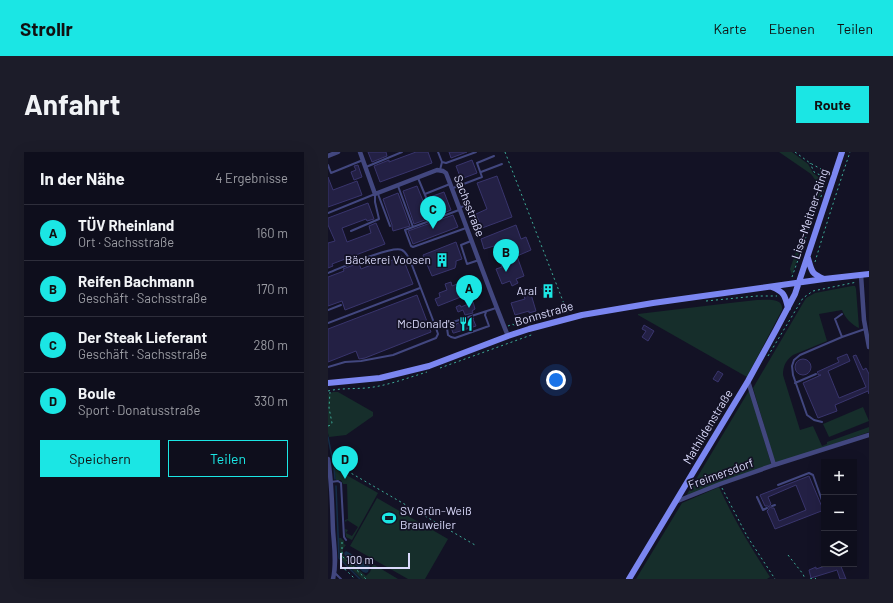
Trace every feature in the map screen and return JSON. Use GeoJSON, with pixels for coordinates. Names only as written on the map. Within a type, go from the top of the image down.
{"type":"FeatureCollection","features":[{"type":"Feature","properties":{"kind":"main road","name":"Lise-Meitner-Ring"},"geometry":{"type":"LineString","coordinates":[[799,283],[842,152]]}},
{"type":"Feature","properties":{"kind":"main road"},"geometry":{"type":"LineString","coordinates":[[808,257],[812,272],[824,279]]}},
{"type":"Feature","properties":{"kind":"main road","name":"Bonnstraße"},"geometry":{"type":"LineString","coordinates":[[328,383],[374,379],[400,374],[428,366],[508,336],[570,318],[615,309],[824,279],[861,278],[869,274]]}},
{"type":"Feature","properties":{"kind":"main road","name":"Mathildenstraße"},"geometry":{"type":"LineString","coordinates":[[629,579],[748,381],[788,308],[799,283]]}},
{"type":"Feature","properties":{"kind":"main road"},"geometry":{"type":"LineString","coordinates":[[772,287],[784,295],[788,308]]}},
{"type":"Feature","properties":{"kind":"street"},"geometry":{"type":"LineString","coordinates":[[328,156],[338,152]]}},
{"type":"Feature","properties":{"kind":"street"},"geometry":{"type":"LineString","coordinates":[[360,152],[377,193]]}},
{"type":"Feature","properties":{"kind":"street","name":"Sachsstraße"},"geometry":{"type":"LineString","coordinates":[[377,193],[437,170],[443,170],[446,173],[496,308],[508,336]]}},
{"type":"Feature","properties":{"kind":"street"},"geometry":{"type":"LineString","coordinates":[[861,278],[865,329],[869,347]]}},
{"type":"Feature","properties":{"kind":"street"},"geometry":{"type":"LineString","coordinates":[[748,381],[774,465]]}},
{"type":"Feature","properties":{"kind":"street","name":"Freimersdorf"},"geometry":{"type":"LineString","coordinates":[[675,502],[774,465],[869,435]]}},
{"type":"Feature","properties":{"kind":"street"},"geometry":{"type":"LineString","coordinates":[[328,459],[335,572],[333,579]]}},
{"type":"Feature","properties":{"kind":"lane"},"geometry":{"type":"LineString","coordinates":[[365,167],[395,153],[402,152]]}},
{"type":"Feature","properties":{"kind":"lane"},"geometry":{"type":"LineString","coordinates":[[438,152],[442,162],[440,170]]}},
{"type":"Feature","properties":{"kind":"lane"},"geometry":{"type":"LineString","coordinates":[[442,162],[446,163],[476,152]]}},
{"type":"Feature","properties":{"kind":"lane"},"geometry":{"type":"LineString","coordinates":[[425,194],[451,186],[459,186],[482,177],[477,162],[494,156]]}},
{"type":"Feature","properties":{"kind":"lane"},"geometry":{"type":"LineString","coordinates":[[328,165],[331,173],[363,160]]}},
{"type":"Feature","properties":{"kind":"lane"},"geometry":{"type":"LineString","coordinates":[[481,172],[502,164]]}},
{"type":"Feature","properties":{"kind":"lane"},"geometry":{"type":"LineString","coordinates":[[418,177],[435,219]]}},
{"type":"Feature","properties":{"kind":"lane"},"geometry":{"type":"LineString","coordinates":[[398,185],[413,227]]}},
{"type":"Feature","properties":{"kind":"lane"},"geometry":{"type":"LineString","coordinates":[[459,186],[466,205],[405,230],[410,246],[413,247],[467,227]]}},
{"type":"Feature","properties":{"kind":"lane"},"geometry":{"type":"LineString","coordinates":[[328,213],[377,193]]}},
{"type":"Feature","properties":{"kind":"lane"},"geometry":{"type":"LineString","coordinates":[[377,193],[390,226]]}},
{"type":"Feature","properties":{"kind":"lane"},"geometry":{"type":"LineString","coordinates":[[351,231],[379,219],[375,202],[377,193]]}},
{"type":"Feature","properties":{"kind":"lane"},"geometry":{"type":"LineString","coordinates":[[472,240],[461,245],[467,264],[479,260]]}},
{"type":"Feature","properties":{"kind":"lane"},"geometry":{"type":"LineString","coordinates":[[328,273],[376,254],[401,249],[410,260],[438,334],[436,338],[393,355],[345,362],[328,367]]}},
{"type":"Feature","properties":{"kind":"lane"},"geometry":{"type":"LineString","coordinates":[[328,323],[420,288]]}},
{"type":"Feature","properties":{"kind":"lane"},"geometry":{"type":"LineString","coordinates":[[328,310],[341,305]]}},
{"type":"Feature","properties":{"kind":"lane"},"geometry":{"type":"LineString","coordinates":[[486,312],[485,315],[489,326],[455,338],[448,334],[447,328],[450,323],[496,308]]}},
{"type":"Feature","properties":{"kind":"lane"},"geometry":{"type":"LineString","coordinates":[[842,314],[836,319],[842,337]]}},
{"type":"Feature","properties":{"kind":"lane"},"geometry":{"type":"LineString","coordinates":[[822,422],[814,420],[807,415],[793,375],[792,366],[794,360],[800,355],[865,329]]}},
{"type":"Feature","properties":{"kind":"lane"},"geometry":{"type":"LineString","coordinates":[[795,383],[816,374]]}},
{"type":"Feature","properties":{"kind":"lane"},"geometry":{"type":"LineString","coordinates":[[778,485],[809,473],[813,475],[821,498]]}},
{"type":"Feature","properties":{"kind":"lane"},"geometry":{"type":"LineString","coordinates":[[330,481],[341,483],[344,537],[346,540]]}},
{"type":"Feature","properties":{"kind":"lane"},"geometry":{"type":"LineString","coordinates":[[757,497],[763,510],[767,508]]}},
{"type":"Feature","properties":{"kind":"lane"},"geometry":{"type":"LineString","coordinates":[[335,572],[342,579]]}},
{"type":"Feature","properties":{"kind":"path"},"geometry":{"type":"LineString","coordinates":[[504,152],[570,318]]}},
{"type":"Feature","properties":{"kind":"path"},"geometry":{"type":"LineString","coordinates":[[795,152],[810,163],[834,176]]}},
{"type":"Feature","properties":{"kind":"path"},"geometry":{"type":"LineString","coordinates":[[812,272],[850,152]]}},
{"type":"Feature","properties":{"kind":"path"},"geometry":{"type":"LineString","coordinates":[[796,269],[825,184],[822,176],[814,172],[810,163]]}},
{"type":"Feature","properties":{"kind":"path"},"geometry":{"type":"LineString","coordinates":[[803,298],[813,291],[861,278]]}},
{"type":"Feature","properties":{"kind":"path"},"geometry":{"type":"LineString","coordinates":[[705,302],[757,296],[776,295],[780,297],[784,295]]}},
{"type":"Feature","properties":{"kind":"path"},"geometry":{"type":"LineString","coordinates":[[328,426],[331,425],[332,421],[329,408],[330,391]]}},
{"type":"Feature","properties":{"kind":"path"},"geometry":{"type":"LineString","coordinates":[[329,466],[337,466],[476,545]]}},
{"type":"Feature","properties":{"kind":"path"},"geometry":{"type":"LineString","coordinates":[[720,484],[747,536],[775,579]]}},
{"type":"Feature","properties":{"kind":"path"},"geometry":{"type":"LineString","coordinates":[[344,537],[342,541],[342,556],[366,579]]}},
{"type":"Feature","properties":{"kind":"path"},"geometry":{"type":"LineString","coordinates":[[788,555],[805,579]]}},
{"type":"Feature","properties":{"kind":"path"},"geometry":{"type":"LineString","coordinates":[[334,564],[346,570],[355,579]]}},
{"type":"Feature","properties":{"kind":"path"},"geometry":{"type":"LineString","coordinates":[[810,579],[816,579]]}},
{"type":"Feature","properties":{"kind":"green space"},"geometry":{"type":"Polygon","coordinates":[[[779,152],[792,152],[808,164],[813,173],[821,179],[823,187],[792,275],[790,269],[819,185],[811,174],[779,152]]]}},
{"type":"Feature","properties":{"kind":"green space"},"geometry":{"type":"Polygon","coordinates":[[[855,286],[856,289],[859,328],[849,321],[842,310],[819,314],[827,341],[793,355],[785,364],[783,375],[800,430],[813,426],[822,446],[827,444],[827,442],[869,427],[869,432],[775,463],[753,388],[806,298],[815,293],[855,286]]]}},
{"type":"Feature","properties":{"kind":"green space"},"geometry":{"type":"Polygon","coordinates":[[[757,300],[777,301],[782,306],[782,310],[747,377],[638,315],[638,314],[757,300]]]}},
{"type":"Feature","properties":{"kind":"green space"},"geometry":{"type":"Polygon","coordinates":[[[750,389],[771,464],[686,496],[750,389]]]}},
{"type":"Feature","properties":{"kind":"green space"},"geometry":{"type":"Polygon","coordinates":[[[338,392],[373,412],[373,416],[346,435],[329,437],[328,394],[338,392]]]}},
{"type":"Feature","properties":{"kind":"green space"},"geometry":{"type":"Polygon","coordinates":[[[863,407],[869,421],[829,437],[823,424],[863,407]]]}},
{"type":"Feature","properties":{"kind":"green space"},"geometry":{"type":"Polygon","coordinates":[[[334,468],[378,493],[352,540],[346,537],[345,529],[348,530],[346,533],[352,536],[358,527],[347,520],[346,522],[345,521],[348,519],[347,484],[343,484],[341,480],[336,480],[334,468]]]}},
{"type":"Feature","properties":{"kind":"green space"},"geometry":{"type":"Polygon","coordinates":[[[719,487],[743,533],[770,577],[767,579],[636,579],[682,503],[719,487]]]}},
{"type":"Feature","properties":{"kind":"green space","name":"SV Grün-Weiß Brauweiler"},"geometry":{"type":"Polygon","coordinates":[[[377,498],[448,539],[425,579],[408,579],[350,546],[377,498]]]}},
{"type":"Feature","properties":{"kind":"green space"},"geometry":{"type":"Polygon","coordinates":[[[339,538],[344,541],[344,544],[346,545],[343,549],[343,555],[366,576],[370,572],[373,564],[398,579],[362,579],[340,558],[339,538]]]}},
{"type":"Feature","properties":{"kind":"water"},"geometry":{"type":"Polygon","coordinates":[[[346,551],[368,563],[370,565],[368,572],[363,572],[345,556],[344,553],[346,551]]]}},
{"type":"Feature","properties":{"kind":"building"},"geometry":{"type":"Polygon","coordinates":[[[368,152],[386,152],[387,156],[372,162],[368,152]]]}},
{"type":"Feature","properties":{"kind":"building"},"geometry":{"type":"Polygon","coordinates":[[[416,152],[428,152],[432,163],[380,182],[374,166],[416,152]]]}},
{"type":"Feature","properties":{"kind":"building"},"geometry":{"type":"Polygon","coordinates":[[[449,152],[467,152],[451,158],[449,152]]]}},
{"type":"Feature","properties":{"kind":"building"},"geometry":{"type":"Polygon","coordinates":[[[472,160],[477,173],[461,179],[456,166],[472,160]]]}},
{"type":"Feature","properties":{"kind":"building"},"geometry":{"type":"Polygon","coordinates":[[[358,165],[362,177],[354,180],[351,172],[356,170],[354,166],[358,165]]]}},
{"type":"Feature","properties":{"kind":"building"},"geometry":{"type":"Polygon","coordinates":[[[497,176],[512,217],[482,228],[476,214],[487,209],[477,183],[497,176]]]}},
{"type":"Feature","properties":{"kind":"building"},"geometry":{"type":"Polygon","coordinates":[[[328,177],[333,190],[357,181],[362,195],[328,207],[328,177]]]}},
{"type":"Feature","properties":{"kind":"building"},"geometry":{"type":"Polygon","coordinates":[[[417,186],[430,218],[414,224],[403,191],[417,186]]]}},
{"type":"Feature","properties":{"kind":"building"},"geometry":{"type":"Polygon","coordinates":[[[444,192],[451,210],[437,216],[430,197],[444,192]]]}},
{"type":"Feature","properties":{"kind":"building"},"geometry":{"type":"Polygon","coordinates":[[[398,193],[410,226],[393,231],[383,199],[398,193]]]}},
{"type":"Feature","properties":{"kind":"building"},"geometry":{"type":"Polygon","coordinates":[[[368,203],[374,219],[367,221],[366,219],[342,228],[347,242],[371,233],[369,226],[376,223],[385,244],[332,264],[333,266],[328,268],[328,243],[335,241],[328,225],[328,218],[368,203]]]}},
{"type":"Feature","properties":{"kind":"building"},"geometry":{"type":"Polygon","coordinates":[[[453,215],[458,227],[413,244],[408,231],[453,215]]]}},
{"type":"Feature","properties":{"kind":"building"},"geometry":{"type":"Polygon","coordinates":[[[516,225],[521,239],[526,237],[531,250],[517,256],[524,276],[516,279],[518,283],[512,286],[510,281],[502,284],[496,269],[502,267],[494,246],[484,249],[481,239],[516,225]]]}},
{"type":"Feature","properties":{"kind":"building","name":"Bäckerei Voosen"},"geometry":{"type":"Polygon","coordinates":[[[456,242],[462,259],[456,261],[455,268],[432,276],[423,255],[456,242]]]}},
{"type":"Feature","properties":{"kind":"building"},"geometry":{"type":"Polygon","coordinates":[[[402,256],[413,284],[345,310],[342,301],[328,306],[328,277],[359,263],[361,269],[389,258],[390,261],[402,256]]]}},
{"type":"Feature","properties":{"kind":"building"},"geometry":{"type":"Polygon","coordinates":[[[473,278],[475,279],[476,283],[476,291],[438,306],[435,299],[440,297],[439,293],[447,290],[445,284],[451,282],[452,286],[473,278]]]}},
{"type":"Feature","properties":{"kind":"building","name":"Aral"},"geometry":{"type":"Polygon","coordinates":[[[551,285],[554,293],[545,297],[542,288],[551,285]]]}},
{"type":"Feature","properties":{"kind":"building"},"geometry":{"type":"Polygon","coordinates":[[[530,291],[536,311],[529,313],[529,311],[515,315],[511,303],[525,299],[523,293],[530,291]]]}},
{"type":"Feature","properties":{"kind":"building"},"geometry":{"type":"Polygon","coordinates":[[[417,295],[431,332],[365,358],[359,359],[356,351],[328,362],[328,329],[417,295]]]}},
{"type":"Feature","properties":{"kind":"building"},"geometry":{"type":"Polygon","coordinates":[[[473,302],[475,309],[472,311],[473,313],[465,315],[463,310],[458,312],[456,307],[460,305],[461,307],[473,302]]]}},
{"type":"Feature","properties":{"kind":"building","name":"McDonald's"},"geometry":{"type":"Polygon","coordinates":[[[474,318],[473,319],[476,326],[453,333],[451,327],[474,318]]]}},
{"type":"Feature","properties":{"kind":"building"},"geometry":{"type":"Polygon","coordinates":[[[644,325],[654,331],[648,341],[642,337],[646,331],[642,329],[644,325]]]}},
{"type":"Feature","properties":{"kind":"building"},"geometry":{"type":"Polygon","coordinates":[[[847,354],[850,361],[828,371],[839,398],[866,387],[853,356],[856,355],[863,370],[866,368],[869,374],[869,394],[868,391],[835,405],[837,411],[818,418],[803,383],[821,375],[818,375],[817,372],[839,362],[837,358],[847,354]]]}},
{"type":"Feature","properties":{"kind":"building"},"geometry":{"type":"Polygon","coordinates":[[[803,359],[810,364],[811,367],[806,374],[803,375],[796,370],[795,367],[800,360],[803,359]]]}},
{"type":"Feature","properties":{"kind":"building"},"geometry":{"type":"Polygon","coordinates":[[[718,371],[723,374],[718,382],[713,379],[718,371]]]}},
{"type":"Feature","properties":{"kind":"building"},"geometry":{"type":"Polygon","coordinates":[[[809,476],[821,505],[821,511],[775,529],[767,511],[769,507],[765,506],[760,495],[809,476]],[[796,485],[768,497],[771,504],[770,507],[774,508],[779,521],[806,510],[796,485]]]}},
{"type":"Feature","properties":{"kind":"building"},"geometry":{"type":"Polygon","coordinates":[[[816,567],[816,569],[822,567],[841,567],[846,579],[840,579],[837,570],[811,578],[809,570],[816,567]]]}},
{"type":"Feature","properties":{"kind":"waterway"},"geometry":{"type":"LineString","coordinates":[[328,437],[333,462]]}},
{"type":"Feature","properties":{"kind":"waterway"},"geometry":{"type":"LineString","coordinates":[[334,468],[335,479]]}},
{"type":"Feature","properties":{"kind":"waterway"},"geometry":{"type":"LineString","coordinates":[[336,486],[339,558],[360,579]]}},
{"type":"Feature","properties":{"kind":"place","name":"Der Steak Lieferant"},"geometry":{"type":"Point","coordinates":[433,229]}},
{"type":"Feature","properties":{"kind":"place","name":"Bäckerei Voosen"},"geometry":{"type":"Point","coordinates":[442,260]}},
{"type":"Feature","properties":{"kind":"place","name":"Reifen Bachmann"},"geometry":{"type":"Point","coordinates":[506,272]}},
{"type":"Feature","properties":{"kind":"place","name":"Aral"},"geometry":{"type":"Point","coordinates":[548,291]}},
{"type":"Feature","properties":{"kind":"place","name":"TÜV Rheinland"},"geometry":{"type":"Point","coordinates":[469,308]}},
{"type":"Feature","properties":{"kind":"place","name":"McDonald's"},"geometry":{"type":"Point","coordinates":[466,324]}},
{"type":"Feature","properties":{"kind":"place","name":"Boule"},"geometry":{"type":"Point","coordinates":[345,479]}},
{"type":"Feature","properties":{"kind":"place","name":"SV Grün-Weiß Brauweiler"},"geometry":{"type":"Point","coordinates":[389,518]}}]}
